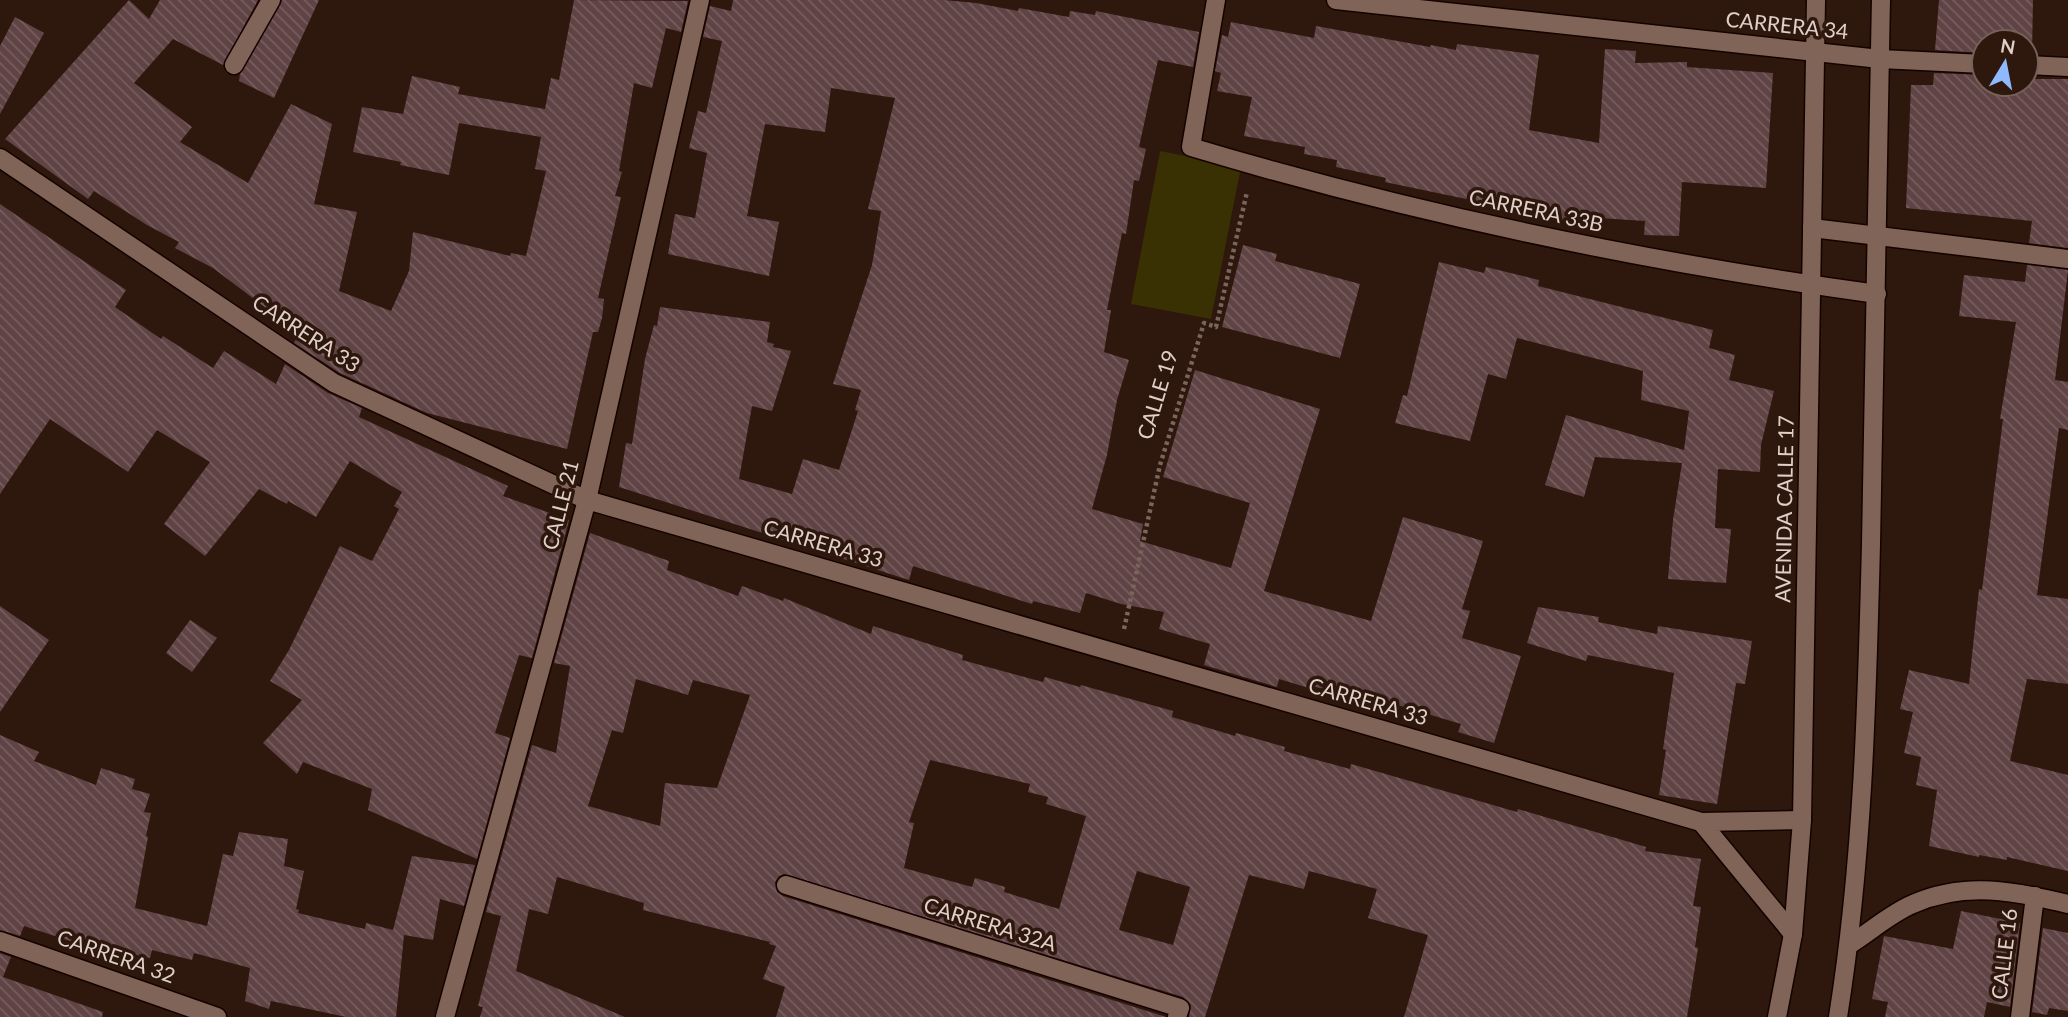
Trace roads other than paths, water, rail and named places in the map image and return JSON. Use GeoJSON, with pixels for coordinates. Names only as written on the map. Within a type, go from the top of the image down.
{"type":"FeatureCollection","features":[{"type":"Feature","properties":{"kind":"street"},"geometry":{"type":"LineString","coordinates":[[234,65],[271,0]]}},
{"type":"Feature","properties":{"kind":"street","name":"CALLE 21"},"geometry":{"type":"LineString","coordinates":[[445,1017],[587,500],[700,0]]}},
{"type":"Feature","properties":{"kind":"street","name":"CARRERA 33B"},"geometry":{"type":"LineString","coordinates":[[1216,0],[1191,147],[1253,166],[1429,211],[1606,250],[1877,294]]}},
{"type":"Feature","properties":{"kind":"street","name":"CARRERA 34"},"geometry":{"type":"LineString","coordinates":[[1336,0],[1816,52],[1970,63]]}},
{"type":"Feature","properties":{"kind":"street","name":"AVENIDA CALLE 17"},"geometry":{"type":"LineString","coordinates":[[1777,1017],[1793,934],[1802,820],[1816,0]]}},
{"type":"Feature","properties":{"kind":"street"},"geometry":{"type":"LineString","coordinates":[[1838,1017],[1849,945],[1866,743],[1881,0]]}},
{"type":"Feature","properties":{"kind":"street"},"geometry":{"type":"LineString","coordinates":[[2040,66],[2068,67]]}},
{"type":"Feature","properties":{"kind":"street","name":"CARRERA 33"},"geometry":{"type":"LineString","coordinates":[[0,158],[334,383],[587,500],[1701,822],[1802,820]]}},
{"type":"Feature","properties":{"kind":"street"},"geometry":{"type":"LineString","coordinates":[[1812,228],[2068,259]]}},
{"type":"Feature","properties":{"kind":"street"},"geometry":{"type":"LineString","coordinates":[[1701,822],[1793,934]]}},
{"type":"Feature","properties":{"kind":"street","name":"CARRERA 32A"},"geometry":{"type":"LineString","coordinates":[[786,885],[1178,1012]]}},
{"type":"Feature","properties":{"kind":"street"},"geometry":{"type":"LineString","coordinates":[[1849,945],[1912,904],[1943,894],[1972,889],[2035,896],[2068,904]]}},
{"type":"Feature","properties":{"kind":"street","name":"CALLE 16"},"geometry":{"type":"LineString","coordinates":[[2020,1017],[2035,896]]}},
{"type":"Feature","properties":{"kind":"street","name":"CARRERA 32"},"geometry":{"type":"LineString","coordinates":[[0,940],[218,1017]]}}]}
